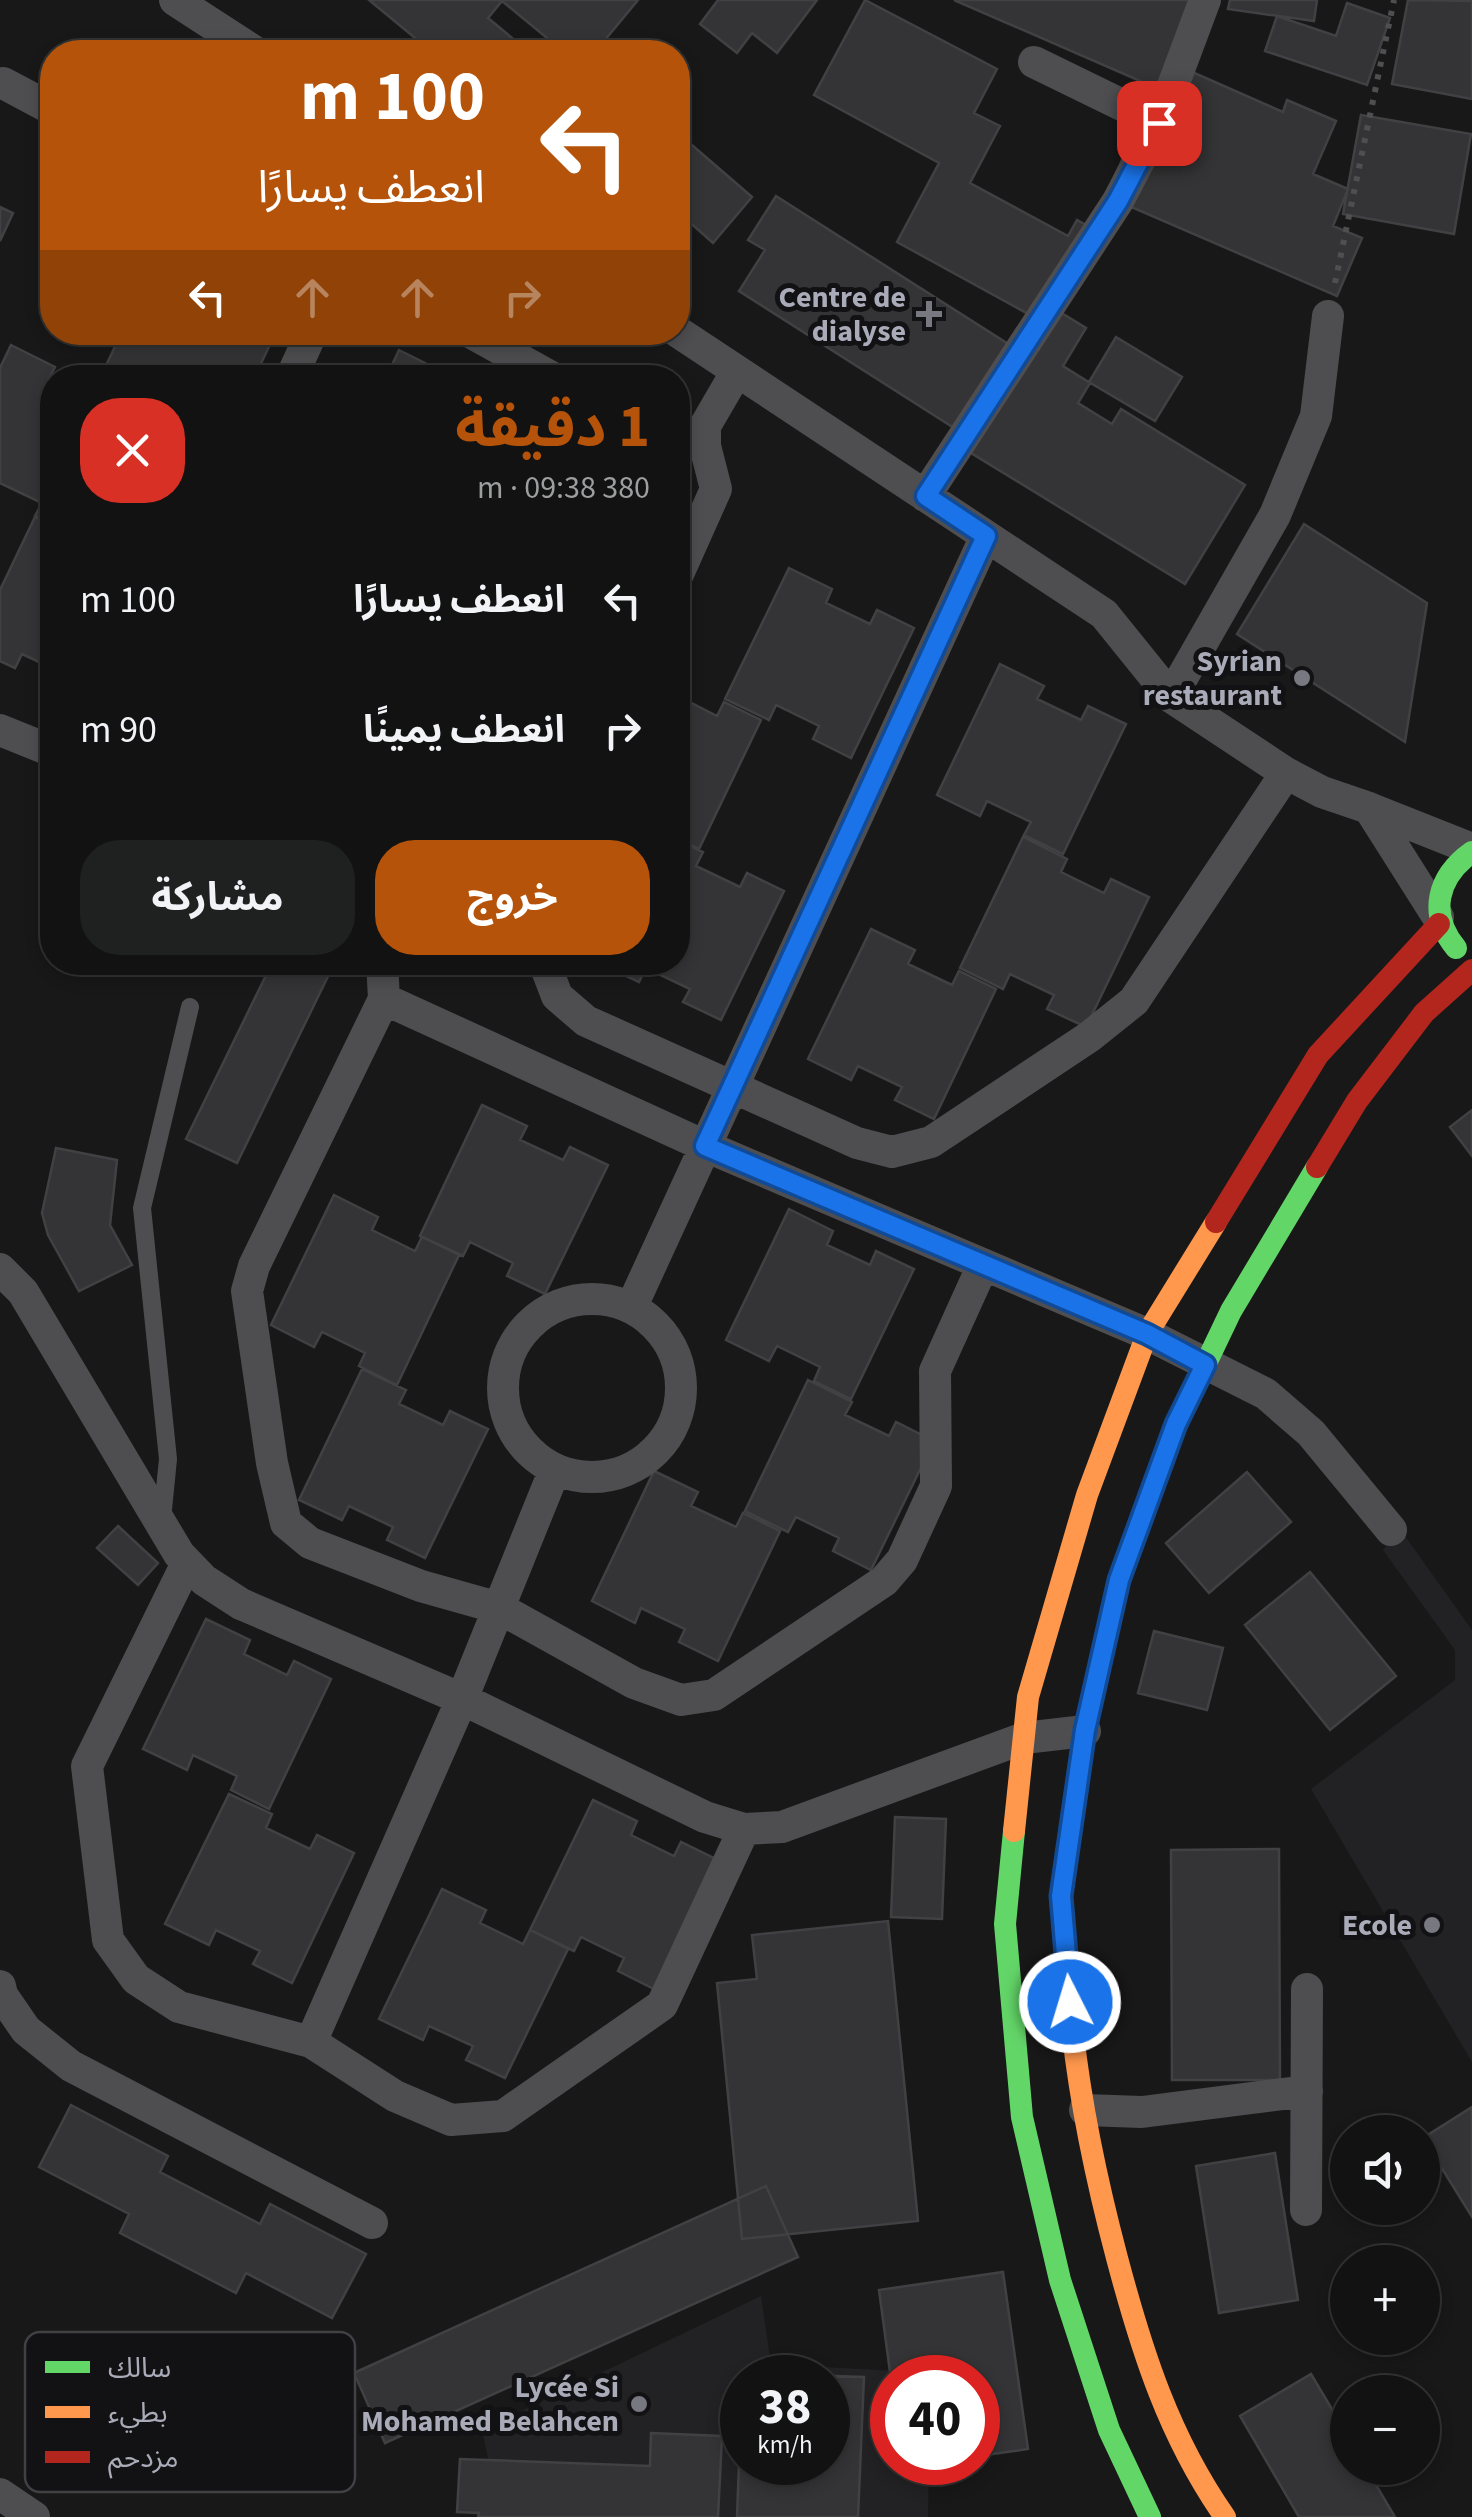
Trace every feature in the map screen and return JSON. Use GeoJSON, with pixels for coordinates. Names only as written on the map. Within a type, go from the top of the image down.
{"type":"FeatureCollection","features":[{"type":"Feature","properties":{"kind":"street"},"geometry":{"type":"LineString","coordinates":[[175,0],[237,40]]}},
{"type":"Feature","properties":{"kind":"street"},"geometry":{"type":"LineString","coordinates":[[926,496],[1118,201],[1159,123],[1205,0]]}},
{"type":"Feature","properties":{"kind":"street"},"geometry":{"type":"LineString","coordinates":[[1034,62],[1159,123]]}},
{"type":"Feature","properties":{"kind":"street"},"geometry":{"type":"LineString","coordinates":[[3,83],[40,103]]}},
{"type":"Feature","properties":{"kind":"street"},"geometry":{"type":"LineString","coordinates":[[1172,697],[1275,515],[1316,416],[1328,316]]}},
{"type":"Feature","properties":{"kind":"street"},"geometry":{"type":"LineString","coordinates":[[690,340],[1104,614],[1172,697],[1286,772],[1322,792],[1472,850],[1447,872],[1439,888],[1439,921],[1318,1055],[1147,1334],[1087,1495],[1028,1696],[1005,1924],[1022,2117],[1066,2299],[1110,2430],[1150,2517]]}},
{"type":"Feature","properties":{"kind":"street"},"geometry":{"type":"LineString","coordinates":[[493,345],[530,365]]}},
{"type":"Feature","properties":{"kind":"street"},"geometry":{"type":"LineString","coordinates":[[690,547],[716,489],[705,446],[705,426],[737,371]]}},
{"type":"Feature","properties":{"kind":"street"},"geometry":{"type":"LineString","coordinates":[[631,1308],[986,536]]}},
{"type":"Feature","properties":{"kind":"street"},"geometry":{"type":"LineString","coordinates":[[0,730],[40,746]]}},
{"type":"Feature","properties":{"kind":"street"},"geometry":{"type":"LineString","coordinates":[[549,975],[557,996],[586,1020],[731,1089],[857,1143],[892,1152],[931,1142],[1089,1037],[1134,1001],[1286,772]]}},
{"type":"Feature","properties":{"kind":"street"},"geometry":{"type":"LineString","coordinates":[[1369,808],[1448,941],[1472,960]]}},
{"type":"Feature","properties":{"kind":"street"},"geometry":{"type":"LineString","coordinates":[[1225,2517],[1197,2478],[1144,2358],[1098,2190],[1073,2037],[1061,1896],[1085,1730],[1119,1580],[1176,1424],[1205,1365],[1274,1234],[1357,1101],[1424,1013],[1472,970]]}},
{"type":"Feature","properties":{"kind":"street"},"geometry":{"type":"LineString","coordinates":[[383,975],[384,999],[254,1266],[247,1290],[272,1463],[286,1524],[310,1543],[421,1586],[498,1608],[634,1683],[681,1700],[714,1696],[884,1580],[902,1560],[936,1486],[935,1372],[983,1264]]}},
{"type":"Feature","properties":{"kind":"street"},"geometry":{"type":"LineString","coordinates":[[384,999],[705,1146],[1147,1334],[1266,1394],[1312,1433],[1391,1530]]}},
{"type":"Feature","properties":{"kind":"street"},"geometry":{"type":"LineString","coordinates":[[0,1269],[23,1292],[162,1525],[187,1563],[204,1580],[241,1604],[462,1699],[705,1818],[744,1829],[782,1826],[1024,1738],[1085,1730]]}},
{"type":"Feature","properties":{"kind":"street"},"geometry":{"type":"LineString","coordinates":[[584,1298],[616,1301],[631,1308],[644,1314],[668,1339],[680,1368],[681,1400],[672,1429],[654,1452],[629,1470],[598,1478],[568,1475],[539,1461],[517,1438],[505,1410],[503,1378],[511,1348],[528,1324],[554,1306],[584,1298]]}},
{"type":"Feature","properties":{"kind":"street"},"geometry":{"type":"LineString","coordinates":[[311,2042],[462,1699],[555,1469]]}},
{"type":"Feature","properties":{"kind":"street"},"geometry":{"type":"LineString","coordinates":[[187,1563],[87,1766],[108,1940],[136,1979],[179,2007],[311,2042],[395,2096],[451,2120],[503,2116],[662,2004],[744,1829]]}},
{"type":"Feature","properties":{"kind":"street"},"geometry":{"type":"LineString","coordinates":[[0,1986],[26,2030],[71,2066],[372,2223]]}},
{"type":"Feature","properties":{"kind":"street"},"geometry":{"type":"LineString","coordinates":[[1306,2210],[1307,1989]]}},
{"type":"Feature","properties":{"kind":"street"},"geometry":{"type":"LineString","coordinates":[[1086,2110],[1142,2112],[1307,2091]]}},
{"type":"Feature","properties":{"kind":"street"},"geometry":{"type":"LineString","coordinates":[[0,2494],[34,2517]]}},
{"type":"Feature","properties":{"kind":"lane"},"geometry":{"type":"LineString","coordinates":[[162,1525],[168,1459],[142,1208],[190,1007]]}},
{"type":"Feature","properties":{"kind":"path"},"geometry":{"type":"LineString","coordinates":[[1328,316],[1394,0]]}},
{"type":"Feature","properties":{"kind":"shaded area","name":"Ecole"},"geometry":{"type":"Polygon","coordinates":[[[1400,1529],[1472,1630],[1472,2062],[1311,1789],[1455,1680],[1455,1650],[1383,1550],[1400,1529]]]}},
{"type":"Feature","properties":{"kind":"shaded area","name":"Lycée Si Mohamed Belahcen"},"geometry":{"type":"Polygon","coordinates":[[[761,2296],[770,2355],[720,2355],[720,2485],[850,2485],[850,2368],[870,2370],[870,2485],[929,2485],[928,2517],[494,2517],[493,2482],[482,2430],[761,2296]]]}},
{"type":"Feature","properties":{"kind":"building"},"geometry":{"type":"Polygon","coordinates":[[[369,0],[638,0],[605,40],[549,40],[502,1],[488,18],[515,40],[417,40],[369,0]]]}},
{"type":"Feature","properties":{"kind":"building"},"geometry":{"type":"Polygon","coordinates":[[[718,0],[817,0],[777,53],[752,33],[737,53],[700,24],[718,0]]]}},
{"type":"Feature","properties":{"kind":"building"},"geometry":{"type":"Polygon","coordinates":[[[865,0],[997,69],[974,113],[1000,126],[970,183],[1068,236],[1077,220],[1102,234],[1052,327],[897,242],[939,163],[814,95],[865,0]]]}},
{"type":"Feature","properties":{"kind":"building"},"geometry":{"type":"Polygon","coordinates":[[[954,0],[1209,0],[1183,68],[1283,112],[1287,100],[1336,121],[1313,174],[1348,189],[1333,226],[1362,238],[1337,296],[1106,196],[1154,87],[954,0]]]}},
{"type":"Feature","properties":{"kind":"building"},"geometry":{"type":"Polygon","coordinates":[[[1230,0],[1317,0],[1314,21],[1228,9],[1230,0]]]}},
{"type":"Feature","properties":{"kind":"building"},"geometry":{"type":"Polygon","coordinates":[[[1408,0],[1472,1],[1472,99],[1392,84],[1408,0]]]}},
{"type":"Feature","properties":{"kind":"building"},"geometry":{"type":"Polygon","coordinates":[[[1347,3],[1390,18],[1367,85],[1265,51],[1277,16],[1336,36],[1347,3]]]}},
{"type":"Feature","properties":{"kind":"building"},"geometry":{"type":"Polygon","coordinates":[[[1361,115],[1471,134],[1454,234],[1343,214],[1361,115]]]}},
{"type":"Feature","properties":{"kind":"building"},"geometry":{"type":"Polygon","coordinates":[[[690,143],[752,197],[713,243],[690,223],[690,143]]]}},
{"type":"Feature","properties":{"kind":"building"},"geometry":{"type":"Polygon","coordinates":[[[776,196],[1016,349],[962,433],[739,291],[765,250],[748,240],[776,196]]]}},
{"type":"Feature","properties":{"kind":"building"},"geometry":{"type":"Polygon","coordinates":[[[0,207],[13,213],[0,241],[0,207]]]}},
{"type":"Feature","properties":{"kind":"building"},"geometry":{"type":"Polygon","coordinates":[[[1060,312],[1086,328],[1063,366],[1090,383],[1078,403],[1112,424],[1121,409],[1245,485],[1185,584],[971,453],[1060,312]]]}},
{"type":"Feature","properties":{"kind":"building"},"geometry":{"type":"Polygon","coordinates":[[[1116,337],[1182,377],[1155,421],[1089,382],[1116,337]]]}},
{"type":"Feature","properties":{"kind":"building"},"geometry":{"type":"Polygon","coordinates":[[[11,345],[51,365],[40,365],[40,502],[0,483],[0,368],[11,345]]]}},
{"type":"Feature","properties":{"kind":"building"},"geometry":{"type":"Polygon","coordinates":[[[116,345],[270,345],[260,365],[106,365],[116,345]]]}},
{"type":"Feature","properties":{"kind":"building"},"geometry":{"type":"Polygon","coordinates":[[[399,350],[429,365],[392,365],[399,350]]]}},
{"type":"Feature","properties":{"kind":"building"},"geometry":{"type":"Polygon","coordinates":[[[35,517],[40,519],[40,662],[22,654],[15,668],[0,661],[0,590],[35,517]]]}},
{"type":"Feature","properties":{"kind":"building"},"geometry":{"type":"Polygon","coordinates":[[[1304,524],[1427,603],[1405,742],[1237,634],[1304,524]]]}},
{"type":"Feature","properties":{"kind":"building"},"geometry":{"type":"Polygon","coordinates":[[[789,568],[832,589],[826,603],[870,624],[877,610],[914,628],[851,758],[813,739],[819,726],[776,705],[769,720],[725,699],[789,568]]]}},
{"type":"Feature","properties":{"kind":"building"},"geometry":{"type":"Polygon","coordinates":[[[1000,664],[1044,686],[1037,699],[1081,720],[1088,706],[1126,724],[1063,854],[1024,835],[1031,822],[987,801],[980,816],[937,795],[1000,664]]]}},
{"type":"Feature","properties":{"kind":"building"},"geometry":{"type":"Polygon","coordinates":[[[690,702],[717,716],[724,702],[761,720],[699,849],[690,845],[690,702]]]}},
{"type":"Feature","properties":{"kind":"building"},"geometry":{"type":"Polygon","coordinates":[[[1023,837],[1067,859],[1061,872],[1104,893],[1111,879],[1149,897],[1086,1027],[1047,1009],[1054,995],[1010,974],[1003,989],[960,968],[1023,837]]]}},
{"type":"Feature","properties":{"kind":"building"},"geometry":{"type":"Polygon","coordinates":[[[690,846],[703,852],[696,866],[740,887],[747,873],[784,891],[721,1020],[683,1002],[690,989],[661,975],[690,975],[690,846]]]}},
{"type":"Feature","properties":{"kind":"building"},"geometry":{"type":"Polygon","coordinates":[[[871,929],[915,950],[908,964],[952,985],[959,971],[996,989],[934,1119],[895,1100],[902,1087],[858,1066],[851,1080],[808,1059],[871,929]]]}},
{"type":"Feature","properties":{"kind":"building"},"geometry":{"type":"Polygon","coordinates":[[[266,975],[329,975],[237,1163],[186,1139],[266,975]]]}},
{"type":"Feature","properties":{"kind":"building"},"geometry":{"type":"Polygon","coordinates":[[[624,975],[642,975],[639,982],[624,975]]]}},
{"type":"Feature","properties":{"kind":"building"},"geometry":{"type":"Polygon","coordinates":[[[482,1105],[527,1126],[520,1140],[563,1160],[570,1147],[608,1165],[545,1294],[507,1276],[513,1263],[470,1242],[463,1256],[420,1236],[482,1105]]]}},
{"type":"Feature","properties":{"kind":"building"},"geometry":{"type":"Polygon","coordinates":[[[1472,1110],[1472,1156],[1450,1127],[1472,1110]]]}},
{"type":"Feature","properties":{"kind":"building"},"geometry":{"type":"Polygon","coordinates":[[[56,1148],[117,1160],[110,1225],[132,1265],[79,1291],[48,1235],[42,1213],[56,1148]]]}},
{"type":"Feature","properties":{"kind":"building"},"geometry":{"type":"Polygon","coordinates":[[[334,1195],[378,1217],[372,1230],[415,1251],[422,1237],[459,1255],[397,1385],[359,1366],[365,1353],[322,1332],[314,1347],[271,1325],[334,1195]]]}},
{"type":"Feature","properties":{"kind":"building"},"geometry":{"type":"Polygon","coordinates":[[[789,1209],[833,1231],[827,1245],[870,1265],[876,1251],[914,1269],[851,1399],[814,1381],[820,1367],[777,1346],[769,1361],[726,1340],[789,1209]]]}},
{"type":"Feature","properties":{"kind":"building"},"geometry":{"type":"Polygon","coordinates":[[[362,1369],[406,1390],[399,1404],[443,1425],[450,1411],[488,1429],[425,1558],[387,1540],[393,1527],[349,1506],[342,1520],[299,1500],[362,1369]]]}},
{"type":"Feature","properties":{"kind":"building"},"geometry":{"type":"Polygon","coordinates":[[[808,1380],[852,1402],[845,1415],[889,1436],[896,1422],[934,1441],[871,1570],[833,1551],[839,1538],[796,1517],[788,1532],[745,1511],[808,1380]]]}},
{"type":"Feature","properties":{"kind":"building"},"geometry":{"type":"Polygon","coordinates":[[[654,1471],[698,1492],[691,1506],[736,1527],[743,1513],[780,1531],[718,1661],[679,1642],[685,1629],[641,1608],[635,1623],[592,1601],[654,1471]]]}},
{"type":"Feature","properties":{"kind":"building"},"geometry":{"type":"Polygon","coordinates":[[[1247,1472],[1291,1522],[1209,1593],[1166,1543],[1247,1472]]]}},
{"type":"Feature","properties":{"kind":"building"},"geometry":{"type":"Polygon","coordinates":[[[118,1526],[158,1563],[138,1585],[97,1548],[118,1526]]]}},
{"type":"Feature","properties":{"kind":"building"},"geometry":{"type":"Polygon","coordinates":[[[1310,1572],[1396,1676],[1330,1730],[1245,1625],[1310,1572]]]}},
{"type":"Feature","properties":{"kind":"building"},"geometry":{"type":"Polygon","coordinates":[[[206,1619],[250,1640],[244,1654],[287,1675],[294,1661],[331,1679],[269,1809],[231,1790],[237,1776],[193,1755],[187,1770],[143,1749],[206,1619]]]}},
{"type":"Feature","properties":{"kind":"building"},"geometry":{"type":"Polygon","coordinates":[[[1154,1631],[1223,1648],[1207,1710],[1138,1693],[1154,1631]]]}},
{"type":"Feature","properties":{"kind":"building"},"geometry":{"type":"Polygon","coordinates":[[[229,1794],[272,1814],[266,1828],[310,1849],[317,1835],[354,1853],[292,1983],[253,1964],[260,1951],[216,1930],[209,1945],[165,1924],[229,1794]]]}},
{"type":"Feature","properties":{"kind":"building"},"geometry":{"type":"Polygon","coordinates":[[[593,1800],[637,1821],[631,1835],[674,1856],[681,1842],[718,1860],[656,1990],[618,1971],[624,1958],[581,1937],[574,1951],[530,1930],[593,1800]]]}},
{"type":"Feature","properties":{"kind":"building"},"geometry":{"type":"Polygon","coordinates":[[[895,1817],[946,1819],[942,1919],[891,1917],[895,1817]]]}},
{"type":"Feature","properties":{"kind":"building"},"geometry":{"type":"Polygon","coordinates":[[[1279,1849],[1280,2080],[1172,2080],[1171,1850],[1279,1849]]]}},
{"type":"Feature","properties":{"kind":"building"},"geometry":{"type":"Polygon","coordinates":[[[442,1889],[486,1910],[480,1923],[523,1944],[530,1930],[568,1949],[505,2078],[466,2060],[473,2046],[429,2026],[423,2040],[379,2019],[442,1889]]]}},
{"type":"Feature","properties":{"kind":"building"},"geometry":{"type":"Polygon","coordinates":[[[888,1921],[918,2221],[742,2239],[717,1983],[757,1979],[752,1935],[888,1921]]]}},
{"type":"Feature","properties":{"kind":"building"},"geometry":{"type":"Polygon","coordinates":[[[71,2105],[168,2156],[160,2172],[260,2224],[270,2204],[366,2254],[332,2318],[246,2273],[236,2293],[120,2233],[129,2214],[39,2167],[71,2105]]]}},
{"type":"Feature","properties":{"kind":"building"},"geometry":{"type":"Polygon","coordinates":[[[1472,2107],[1472,2217],[1440,2165],[1440,2127],[1472,2107]]]}},
{"type":"Feature","properties":{"kind":"building"},"geometry":{"type":"Polygon","coordinates":[[[1275,2153],[1298,2300],[1219,2313],[1196,2166],[1275,2153]]]}},
{"type":"Feature","properties":{"kind":"building"},"geometry":{"type":"Polygon","coordinates":[[[766,2186],[798,2257],[385,2443],[355,2373],[766,2186]]]}},
{"type":"Feature","properties":{"kind":"building"},"geometry":{"type":"Polygon","coordinates":[[[1003,2272],[1028,2449],[1000,2453],[1000,2355],[888,2355],[879,2290],[1003,2272]]]}},
{"type":"Feature","properties":{"kind":"building"},"geometry":{"type":"Polygon","coordinates":[[[1311,2374],[1330,2406],[1330,2485],[1376,2485],[1395,2517],[1299,2517],[1240,2416],[1311,2374]]]}},
{"type":"Feature","properties":{"kind":"building"},"geometry":{"type":"Polygon","coordinates":[[[850,2377],[864,2377],[858,2517],[737,2517],[738,2485],[850,2485],[850,2377]]]}},
{"type":"Feature","properties":{"kind":"building"},"geometry":{"type":"Polygon","coordinates":[[[651,2433],[720,2436],[718,2517],[478,2517],[479,2513],[457,2512],[460,2459],[650,2466],[651,2433]]]}},
{"type":"Feature","properties":{"kind":"traffic: fast"},"geometry":{"type":"LineString","coordinates":[[1456,948],[1442,922],[1440,897],[1451,873],[1472,852]]}},
{"type":"Feature","properties":{"kind":"traffic: fast"},"geometry":{"type":"LineString","coordinates":[[1070,2004],[1061,1897],[1085,1731],[1119,1580],[1177,1424],[1231,1311],[1317,1167]]}},
{"type":"Feature","properties":{"kind":"traffic: fast"},"geometry":{"type":"LineString","coordinates":[[1014,1831],[1005,1924],[1022,2117],[1060,2280],[1109,2430],[1150,2517]]}},
{"type":"Feature","properties":{"kind":"traffic: slow"},"geometry":{"type":"LineString","coordinates":[[1014,1831],[1028,1697],[1087,1495],[1147,1334],[1216,1222]]}},
{"type":"Feature","properties":{"kind":"traffic: slow"},"geometry":{"type":"LineString","coordinates":[[1070,2004],[1094,2164],[1137,2327],[1173,2425],[1225,2517]]}},
{"type":"Feature","properties":{"kind":"traffic: jam"},"geometry":{"type":"LineString","coordinates":[[1216,1222],[1318,1055],[1439,924]]}},
{"type":"Feature","properties":{"kind":"traffic: jam"},"geometry":{"type":"LineString","coordinates":[[1317,1167],[1357,1101],[1424,1013],[1472,970]]}},
{"type":"Feature","properties":{"kind":"place","name":"Centre de dialyse"},"geometry":{"type":"Point","coordinates":[929,314]}},
{"type":"Feature","properties":{"kind":"place","name":"Syrian restaurant"},"geometry":{"type":"Point","coordinates":[1302,678]}},
{"type":"Feature","properties":{"kind":"place","name":"Ecole"},"geometry":{"type":"Point","coordinates":[1432,1925]}},
{"type":"Feature","properties":{"kind":"place","name":"Lycée Si Mohamed Belahcen"},"geometry":{"type":"Point","coordinates":[639,2404]}},
{"type":"Feature","properties":{"kind":"route"},"geometry":{"type":"LineString","coordinates":[[1070,2002],[1061,1896],[1085,1730],[1119,1580],[1176,1424],[1205,1365],[1147,1334],[705,1146],[986,536],[926,496],[1118,201],[1159,123]]}}]}
